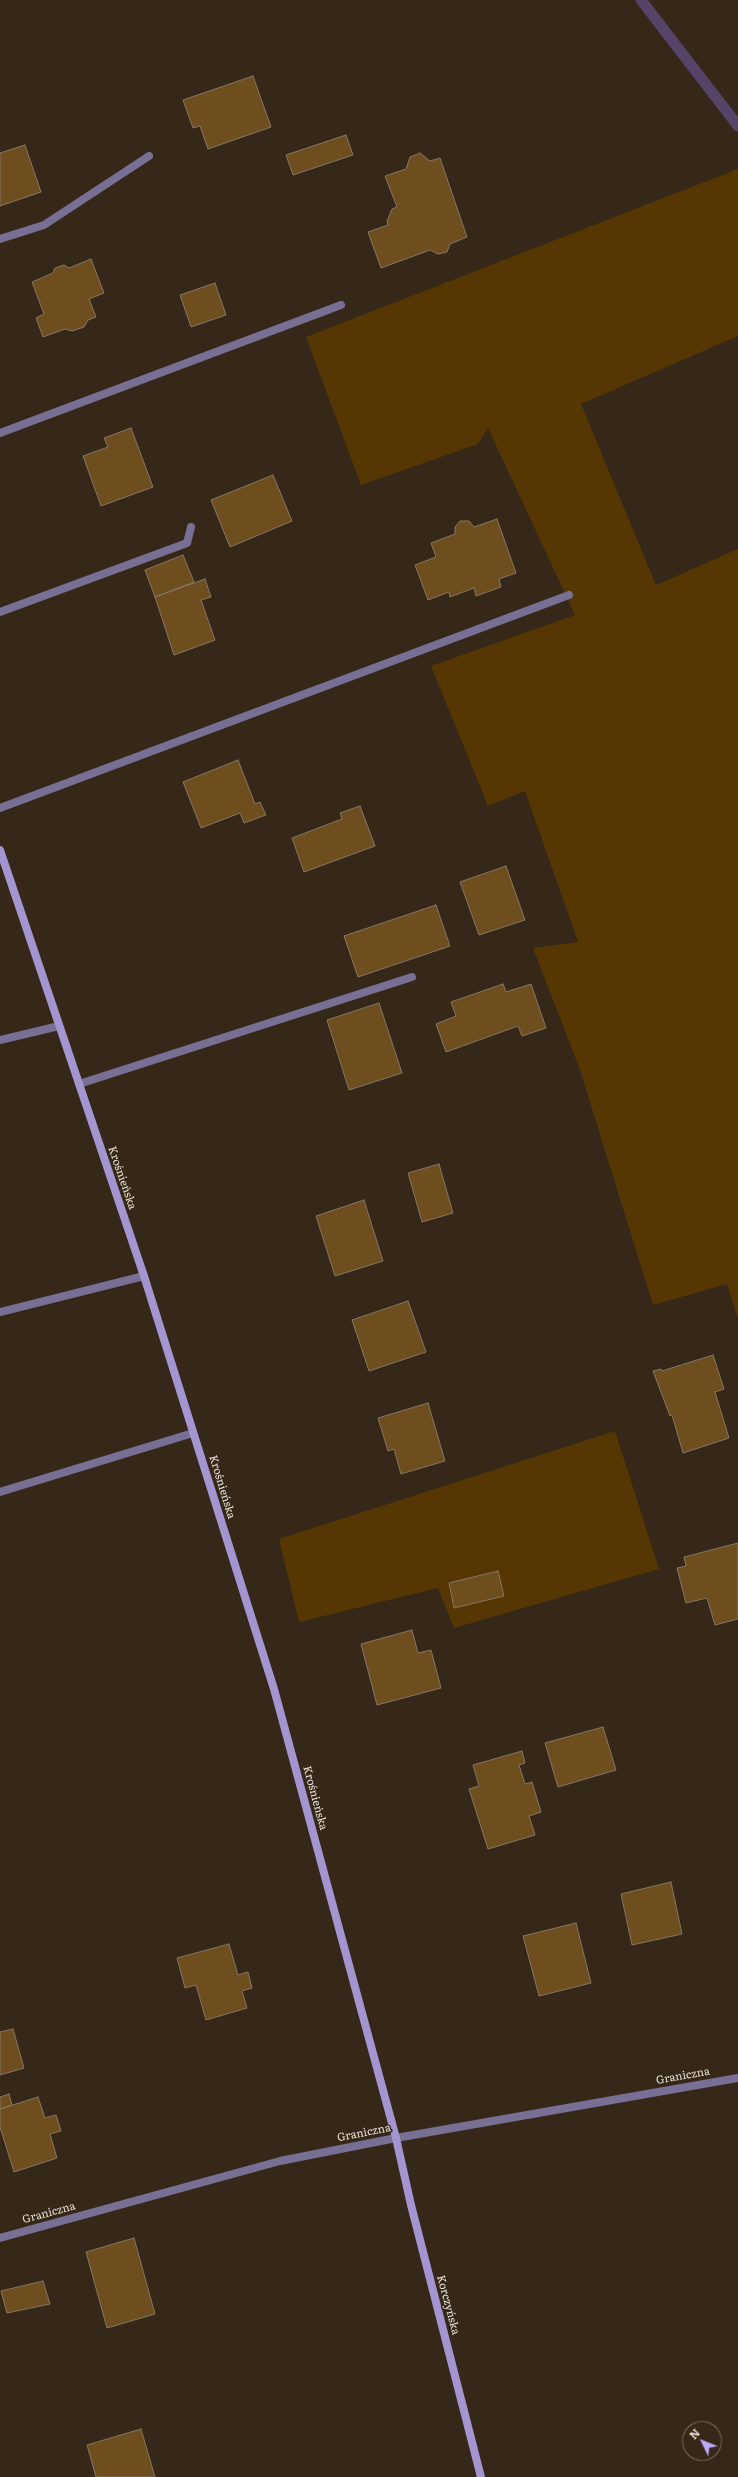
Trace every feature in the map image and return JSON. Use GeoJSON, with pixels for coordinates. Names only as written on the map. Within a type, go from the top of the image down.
{"type":"FeatureCollection","features":[{"type":"Feature","properties":{"kind":"main road","name":"Krośnieńska"},"geometry":{"type":"LineString","coordinates":[[0,850],[144,1276],[274,1689],[396,2138]]}},
{"type":"Feature","properties":{"kind":"main road","name":"Korczyńska"},"geometry":{"type":"LineString","coordinates":[[396,2138],[411,2205],[481,2477]]}},
{"type":"Feature","properties":{"kind":"street"},"geometry":{"type":"LineString","coordinates":[[0,238],[44,225],[149,156]]}},
{"type":"Feature","properties":{"kind":"street"},"geometry":{"type":"LineString","coordinates":[[0,433],[341,305]]}},
{"type":"Feature","properties":{"kind":"street"},"geometry":{"type":"LineString","coordinates":[[0,612],[187,543],[191,527]]}},
{"type":"Feature","properties":{"kind":"street"},"geometry":{"type":"LineString","coordinates":[[0,808],[569,595]]}},
{"type":"Feature","properties":{"kind":"street"},"geometry":{"type":"LineString","coordinates":[[79,1084],[412,977]]}},
{"type":"Feature","properties":{"kind":"street"},"geometry":{"type":"LineString","coordinates":[[0,1040],[59,1026]]}},
{"type":"Feature","properties":{"kind":"street"},"geometry":{"type":"LineString","coordinates":[[0,1312],[144,1276]]}},
{"type":"Feature","properties":{"kind":"street"},"geometry":{"type":"LineString","coordinates":[[0,1492],[193,1433]]}},
{"type":"Feature","properties":{"kind":"street","name":"Graniczna"},"geometry":{"type":"LineString","coordinates":[[0,2238],[280,2162],[396,2138],[738,2078]]}},
{"type":"Feature","properties":{"kind":"shaded area"},"geometry":{"type":"Polygon","coordinates":[[[738,169],[738,336],[581,404],[656,585],[738,549],[738,1319],[727,1284],[653,1305],[580,1070],[533,948],[578,942],[525,791],[488,806],[431,666],[575,615],[488,428],[478,444],[361,485],[306,337],[738,169]]]}},
{"type":"Feature","properties":{"kind":"shaded area"},"geometry":{"type":"Polygon","coordinates":[[[615,1431],[659,1569],[454,1628],[438,1588],[299,1622],[279,1539],[615,1431]]]}},
{"type":"Feature","properties":{"kind":"building"},"geometry":{"type":"Polygon","coordinates":[[[253,76],[271,127],[208,149],[200,126],[193,128],[183,100],[253,76]]]}},
{"type":"Feature","properties":{"kind":"building"},"geometry":{"type":"Polygon","coordinates":[[[346,135],[353,155],[293,175],[286,155],[346,135]]]}},
{"type":"Feature","properties":{"kind":"building"},"geometry":{"type":"Polygon","coordinates":[[[25,145],[41,192],[0,206],[0,153],[25,145]]]}},
{"type":"Feature","properties":{"kind":"building"},"geometry":{"type":"Polygon","coordinates":[[[420,153],[430,161],[440,158],[467,237],[450,244],[447,252],[438,254],[430,250],[381,268],[368,232],[388,225],[387,221],[392,209],[397,207],[385,176],[406,169],[410,157],[420,153]]]}},
{"type":"Feature","properties":{"kind":"building"},"geometry":{"type":"Polygon","coordinates":[[[91,259],[104,293],[89,299],[96,317],[88,320],[84,327],[72,331],[65,329],[43,337],[36,318],[44,314],[32,282],[53,273],[55,268],[64,265],[69,268],[91,259]]]}},
{"type":"Feature","properties":{"kind":"building"},"geometry":{"type":"Polygon","coordinates":[[[215,283],[226,315],[191,327],[180,295],[215,283]]]}},
{"type":"Feature","properties":{"kind":"building"},"geometry":{"type":"Polygon","coordinates":[[[131,428],[153,487],[101,506],[83,456],[108,447],[104,438],[131,428]]]}},
{"type":"Feature","properties":{"kind":"building"},"geometry":{"type":"Polygon","coordinates":[[[273,475],[292,521],[230,547],[211,500],[273,475]]]}},
{"type":"Feature","properties":{"kind":"building"},"geometry":{"type":"Polygon","coordinates":[[[497,519],[516,573],[499,579],[501,587],[476,596],[474,588],[450,597],[449,592],[428,600],[415,565],[436,557],[431,543],[455,534],[455,527],[460,521],[469,521],[474,527],[497,519]]]}},
{"type":"Feature","properties":{"kind":"building"},"geometry":{"type":"Polygon","coordinates":[[[183,555],[194,582],[155,597],[145,570],[183,555]]]}},
{"type":"Feature","properties":{"kind":"building"},"geometry":{"type":"Polygon","coordinates":[[[205,579],[211,597],[201,600],[215,640],[174,655],[155,597],[205,579]]]}},
{"type":"Feature","properties":{"kind":"building"},"geometry":{"type":"Polygon","coordinates":[[[238,760],[255,804],[260,802],[266,815],[244,823],[240,813],[201,828],[183,782],[238,760]]]}},
{"type":"Feature","properties":{"kind":"building"},"geometry":{"type":"Polygon","coordinates":[[[360,806],[375,846],[304,872],[292,838],[342,819],[340,813],[360,806]]]}},
{"type":"Feature","properties":{"kind":"building"},"geometry":{"type":"Polygon","coordinates":[[[506,866],[525,920],[479,935],[460,882],[506,866]]]}},
{"type":"Feature","properties":{"kind":"building"},"geometry":{"type":"Polygon","coordinates":[[[436,905],[450,946],[358,977],[344,936],[436,905]]]}},
{"type":"Feature","properties":{"kind":"building"},"geometry":{"type":"Polygon","coordinates":[[[503,984],[506,992],[531,984],[546,1028],[522,1036],[518,1026],[446,1052],[436,1024],[456,1016],[451,1002],[503,984]]]}},
{"type":"Feature","properties":{"kind":"building"},"geometry":{"type":"Polygon","coordinates":[[[379,1003],[402,1073],[349,1090],[327,1020],[379,1003]]]}},
{"type":"Feature","properties":{"kind":"building"},"geometry":{"type":"Polygon","coordinates":[[[439,1164],[453,1213],[422,1222],[408,1173],[439,1164]]]}},
{"type":"Feature","properties":{"kind":"building"},"geometry":{"type":"Polygon","coordinates":[[[364,1200],[383,1261],[335,1276],[316,1216],[364,1200]]]}},
{"type":"Feature","properties":{"kind":"building"},"geometry":{"type":"Polygon","coordinates":[[[408,1301],[426,1352],[369,1371],[352,1320],[408,1301]]]}},
{"type":"Feature","properties":{"kind":"building"},"geometry":{"type":"Polygon","coordinates":[[[713,1355],[724,1389],[715,1392],[729,1438],[683,1453],[672,1415],[670,1416],[653,1371],[661,1369],[662,1371],[713,1355]]]}},
{"type":"Feature","properties":{"kind":"building"},"geometry":{"type":"Polygon","coordinates":[[[428,1403],[445,1461],[401,1474],[394,1449],[388,1451],[378,1418],[428,1403]]]}},
{"type":"Feature","properties":{"kind":"building"},"geometry":{"type":"Polygon","coordinates":[[[738,1543],[738,1619],[715,1625],[707,1598],[686,1603],[677,1568],[686,1566],[684,1557],[738,1543]]]}},
{"type":"Feature","properties":{"kind":"building"},"geometry":{"type":"Polygon","coordinates":[[[498,1571],[504,1596],[454,1608],[449,1583],[498,1571]]]}},
{"type":"Feature","properties":{"kind":"building"},"geometry":{"type":"Polygon","coordinates":[[[412,1630],[418,1653],[431,1650],[441,1688],[377,1705],[361,1644],[412,1630]]]}},
{"type":"Feature","properties":{"kind":"building"},"geometry":{"type":"Polygon","coordinates":[[[603,1727],[616,1770],[558,1787],[545,1743],[603,1727]]]}},
{"type":"Feature","properties":{"kind":"building"},"geometry":{"type":"Polygon","coordinates":[[[522,1751],[525,1763],[519,1765],[525,1784],[532,1782],[541,1812],[529,1816],[535,1835],[488,1849],[469,1789],[479,1786],[473,1765],[522,1751]]]}},
{"type":"Feature","properties":{"kind":"building"},"geometry":{"type":"Polygon","coordinates":[[[671,1882],[682,1934],[632,1945],[621,1894],[671,1882]]]}},
{"type":"Feature","properties":{"kind":"building"},"geometry":{"type":"Polygon","coordinates":[[[576,1923],[591,1983],[539,1996],[523,1936],[576,1923]]]}},
{"type":"Feature","properties":{"kind":"building"},"geometry":{"type":"Polygon","coordinates":[[[229,1944],[238,1975],[248,1972],[252,1988],[242,1991],[247,2008],[206,2020],[196,1985],[185,1988],[177,1958],[229,1944]]]}},
{"type":"Feature","properties":{"kind":"building"},"geometry":{"type":"Polygon","coordinates":[[[13,2029],[24,2068],[0,2075],[0,2032],[13,2029]]]}},
{"type":"Feature","properties":{"kind":"building"},"geometry":{"type":"Polygon","coordinates":[[[9,2094],[12,2105],[0,2109],[0,2097],[9,2094]]]}},
{"type":"Feature","properties":{"kind":"building"},"geometry":{"type":"Polygon","coordinates":[[[38,2097],[45,2118],[56,2115],[61,2131],[50,2134],[57,2158],[14,2172],[0,2127],[0,2109],[38,2097]]]}},
{"type":"Feature","properties":{"kind":"building"},"geometry":{"type":"Polygon","coordinates":[[[134,2238],[155,2314],[107,2328],[86,2252],[134,2238]]]}},
{"type":"Feature","properties":{"kind":"building"},"geometry":{"type":"Polygon","coordinates":[[[43,2281],[50,2304],[7,2313],[1,2291],[43,2281]]]}},
{"type":"Feature","properties":{"kind":"building"},"geometry":{"type":"Polygon","coordinates":[[[141,2429],[155,2477],[96,2477],[87,2445],[141,2429]]]}},
{"type":"Feature","properties":{"kind":"waterway"},"geometry":{"type":"LineString","coordinates":[[641,0],[738,126]]}}]}
